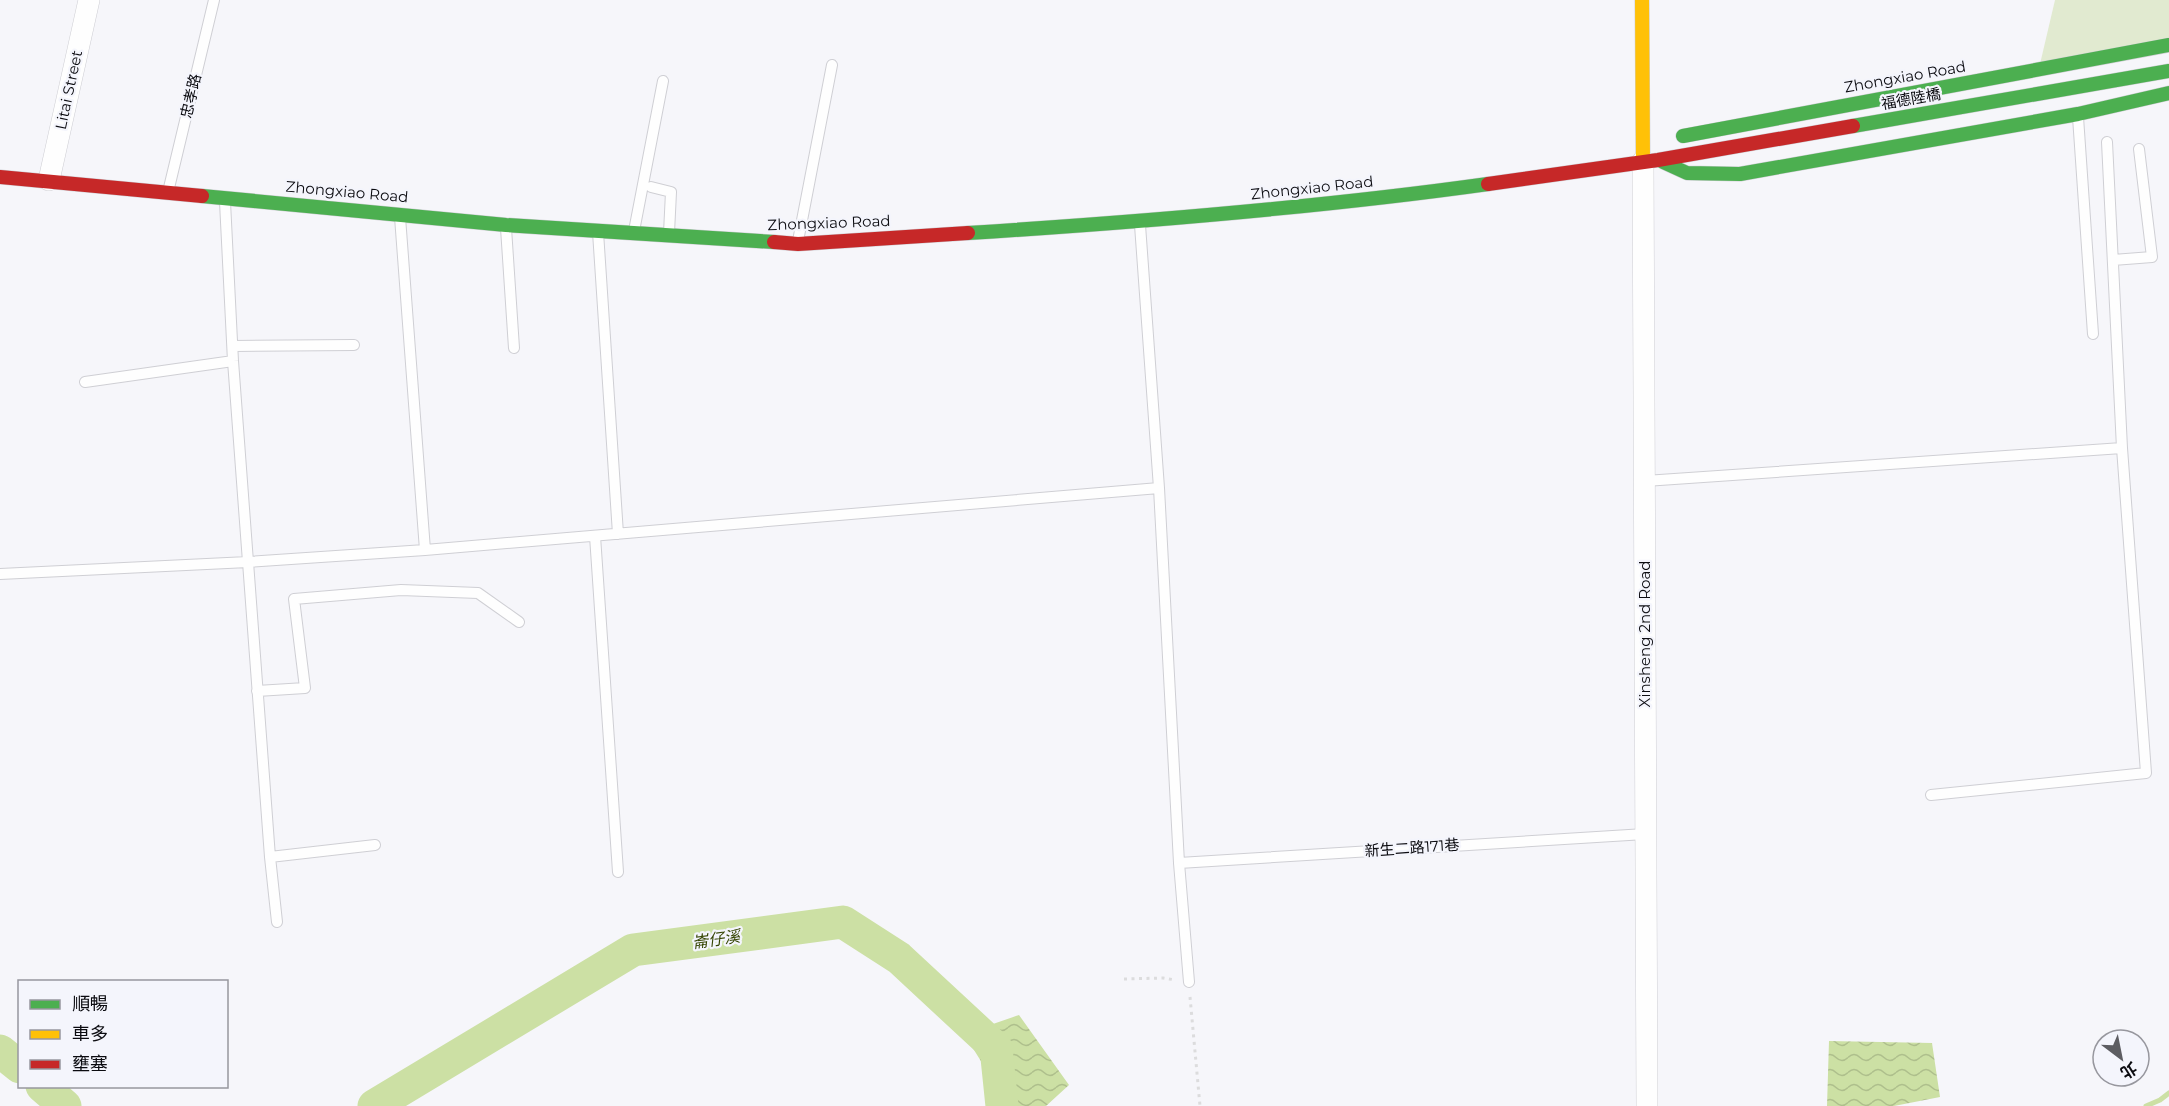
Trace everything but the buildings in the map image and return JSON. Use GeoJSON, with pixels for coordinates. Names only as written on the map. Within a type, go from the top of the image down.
{"type":"FeatureCollection","features":[{"type":"Feature","properties":{"kind":"main road"},"geometry":{"type":"LineString","coordinates":[[1642,0],[1650,160],[1687,173],[1740,174],[2078,114],[2169,93]]}},
{"type":"Feature","properties":{"kind":"main road","name":"Zhongxiao Road"},"geometry":{"type":"LineString","coordinates":[[0,177],[506,225],[798,244],[1140,222],[1421,193],[1650,160],[1676,137],[2169,45]]}},
{"type":"Feature","properties":{"kind":"main road","name":"福德陸橋"},"geometry":{"type":"LineString","coordinates":[[1650,160],[2169,71]]}},
{"type":"Feature","properties":{"kind":"street","name":"Litai Street"},"geometry":{"type":"LineString","coordinates":[[49,180],[89,0]]}},
{"type":"Feature","properties":{"kind":"street","name":"Xinsheng 2nd Road"},"geometry":{"type":"LineString","coordinates":[[1647,1106],[1645,481],[1650,160]]}},
{"type":"Feature","properties":{"kind":"lane","name":"忠孝路"},"geometry":{"type":"LineString","coordinates":[[168,192],[214,0]]}},
{"type":"Feature","properties":{"kind":"lane"},"geometry":{"type":"LineString","coordinates":[[798,244],[832,65]]}},
{"type":"Feature","properties":{"kind":"lane"},"geometry":{"type":"LineString","coordinates":[[633,234],[663,81]]}},
{"type":"Feature","properties":{"kind":"lane"},"geometry":{"type":"LineString","coordinates":[[2078,114],[2094,334]]}},
{"type":"Feature","properties":{"kind":"lane"},"geometry":{"type":"LineString","coordinates":[[1931,795],[2146,773],[2122,448],[2107,142]]}},
{"type":"Feature","properties":{"kind":"lane"},"geometry":{"type":"LineString","coordinates":[[2113,260],[2152,257],[2139,149]]}},
{"type":"Feature","properties":{"kind":"lane"},"geometry":{"type":"LineString","coordinates":[[651,187],[671,192],[668,236]]}},
{"type":"Feature","properties":{"kind":"lane"},"geometry":{"type":"LineString","coordinates":[[225,198],[233,362],[270,857],[277,922]]}},
{"type":"Feature","properties":{"kind":"lane"},"geometry":{"type":"LineString","coordinates":[[400,214],[425,550]]}},
{"type":"Feature","properties":{"kind":"lane"},"geometry":{"type":"LineString","coordinates":[[1140,222],[1160,488],[1179,863],[1189,982]]}},
{"type":"Feature","properties":{"kind":"lane"},"geometry":{"type":"LineString","coordinates":[[506,225],[514,348]]}},
{"type":"Feature","properties":{"kind":"lane"},"geometry":{"type":"LineString","coordinates":[[598,232],[618,534]]}},
{"type":"Feature","properties":{"kind":"lane"},"geometry":{"type":"LineString","coordinates":[[233,346],[354,345]]}},
{"type":"Feature","properties":{"kind":"lane"},"geometry":{"type":"LineString","coordinates":[[85,382],[233,362]]}},
{"type":"Feature","properties":{"kind":"lane"},"geometry":{"type":"LineString","coordinates":[[1645,481],[2122,448]]}},
{"type":"Feature","properties":{"kind":"lane"},"geometry":{"type":"LineString","coordinates":[[0,574],[248,562],[425,550],[1160,488]]}},
{"type":"Feature","properties":{"kind":"lane"},"geometry":{"type":"LineString","coordinates":[[595,536],[618,872]]}},
{"type":"Feature","properties":{"kind":"lane"},"geometry":{"type":"LineString","coordinates":[[257,691],[305,688],[294,599],[401,590],[478,593],[519,622]]}},
{"type":"Feature","properties":{"kind":"lane","name":"新生二路171巷"},"geometry":{"type":"LineString","coordinates":[[1179,863],[1645,834]]}},
{"type":"Feature","properties":{"kind":"lane"},"geometry":{"type":"LineString","coordinates":[[270,857],[375,845]]}},
{"type":"Feature","properties":{"kind":"path"},"geometry":{"type":"LineString","coordinates":[[1124,979],[1162,978],[1189,982],[1200,1106]]}},
{"type":"Feature","properties":{"kind":"shaded area"},"geometry":{"type":"Polygon","coordinates":[[[2055,0],[2169,0],[2169,38],[2040,64],[2055,0]]]}},
{"type":"Feature","properties":{"kind":"water"},"geometry":{"type":"Polygon","coordinates":[[[1019,1015],[1069,1085],[1046,1106],[1009,1106],[964,1034],[1019,1015]]]}},
{"type":"Feature","properties":{"kind":"water"},"geometry":{"type":"Polygon","coordinates":[[[1829,1041],[1932,1043],[1940,1097],[1894,1106],[1827,1106],[1829,1041]]]}},
{"type":"Feature","properties":{"kind":"waterway","name":"崙仔溪"},"geometry":{"type":"LineString","coordinates":[[374,1106],[633,950],[843,922],[899,958],[996,1048],[1002,1106]]}},
{"type":"Feature","properties":{"kind":"waterway","name":"崙仔溪"},"geometry":{"type":"LineString","coordinates":[[0,1051],[18,1065]]}},
{"type":"Feature","properties":{"kind":"waterway","name":"崙仔溪"},"geometry":{"type":"LineString","coordinates":[[44,1088],[65,1106]]}},
{"type":"Feature","properties":{"kind":"waterway"},"geometry":{"type":"LineString","coordinates":[[2146,1106],[2169,1093]]}},
{"type":"Feature","properties":{"kind":"traffic: fast"},"geometry":{"type":"LineString","coordinates":[[1683,136],[2169,45]]}},
{"type":"Feature","properties":{"kind":"traffic: fast"},"geometry":{"type":"LineString","coordinates":[[1853,126],[2169,71]]}},
{"type":"Feature","properties":{"kind":"traffic: fast"},"geometry":{"type":"LineString","coordinates":[[1663,162],[1687,173],[1740,174],[2078,114],[2169,93]]}},
{"type":"Feature","properties":{"kind":"traffic: fast"},"geometry":{"type":"LineString","coordinates":[[968,233],[1229,213],[1488,184]]}},
{"type":"Feature","properties":{"kind":"traffic: fast"},"geometry":{"type":"LineString","coordinates":[[202,196],[506,225],[774,242]]}},
{"type":"Feature","properties":{"kind":"traffic: slow"},"geometry":{"type":"LineString","coordinates":[[1642,0],[1643,161]]}},
{"type":"Feature","properties":{"kind":"traffic: jam"},"geometry":{"type":"LineString","coordinates":[[1488,184],[1658,160],[1853,126]]}},
{"type":"Feature","properties":{"kind":"traffic: jam"},"geometry":{"type":"LineString","coordinates":[[0,177],[202,196]]}},
{"type":"Feature","properties":{"kind":"traffic: jam"},"geometry":{"type":"LineString","coordinates":[[774,242],[798,244],[968,233]]}}]}
